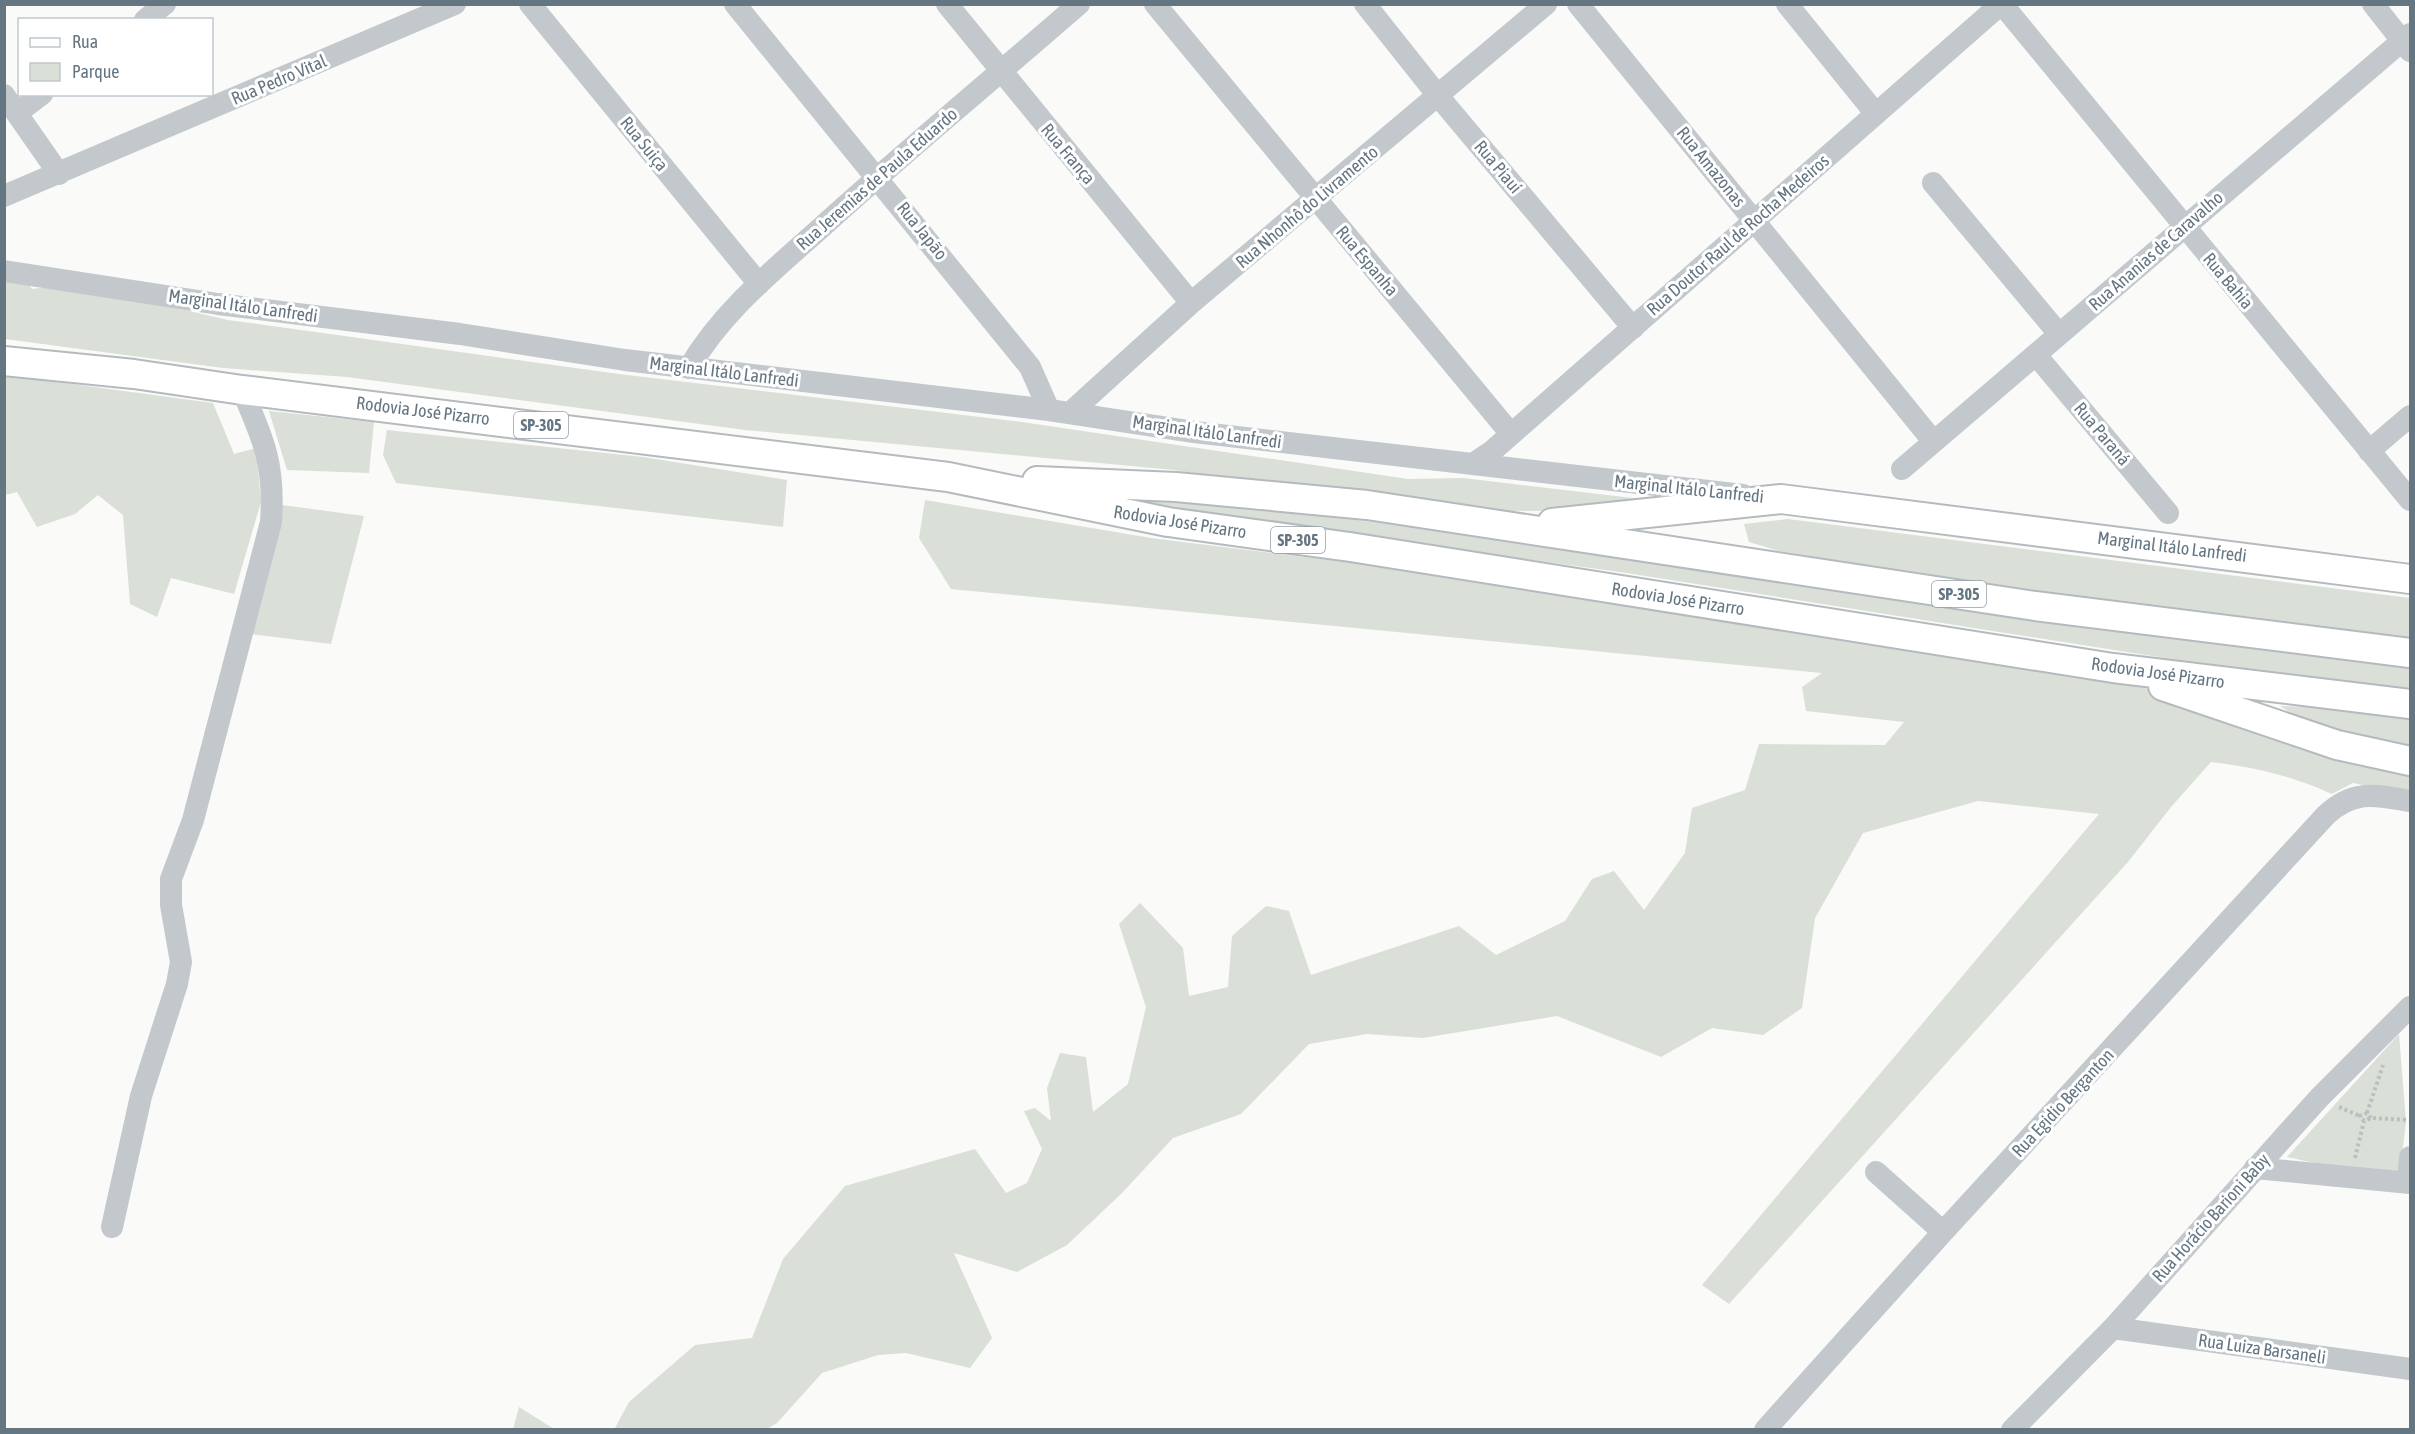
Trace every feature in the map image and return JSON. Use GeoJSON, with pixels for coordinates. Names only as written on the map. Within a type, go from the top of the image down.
{"type":"FeatureCollection","features":[{"type":"Feature","properties":{"kind":"main road","name":"Rodovia José Pizarro"},"geometry":{"type":"LineString","coordinates":[[4,361],[134,374],[242,390],[948,477],[1188,489],[1367,505],[2035,606],[2410,653]]}},
{"type":"Feature","properties":{"kind":"main road","name":"Rodovia José Pizarro"},"geometry":{"type":"LineString","coordinates":[[948,477],[1168,522],[1350,547],[2113,668],[2410,704]]}},
{"type":"Feature","properties":{"kind":"main road"},"geometry":{"type":"LineString","coordinates":[[1508,527],[1781,499]]}},
{"type":"Feature","properties":{"kind":"main road","name":"Marginal Itálo Lanfredi"},"geometry":{"type":"LineString","coordinates":[[1781,499],[2410,579]]}},
{"type":"Feature","properties":{"kind":"main road"},"geometry":{"type":"LineString","coordinates":[[2113,668],[2187,696],[2337,745],[2410,761]]}},
{"type":"Feature","properties":{"kind":"street"},"geometry":{"type":"LineString","coordinates":[[148,18],[165,4]]}},
{"type":"Feature","properties":{"kind":"street","name":"Rua Pedro Vital"},"geometry":{"type":"LineString","coordinates":[[4,196],[454,4]]}},
{"type":"Feature","properties":{"kind":"street","name":"Rua Suiça"},"geometry":{"type":"LineString","coordinates":[[530,4],[759,284]]}},
{"type":"Feature","properties":{"kind":"street","name":"Rua Japão"},"geometry":{"type":"LineString","coordinates":[[735,4],[1030,367],[1060,412]]}},
{"type":"Feature","properties":{"kind":"street","name":"Rua França"},"geometry":{"type":"LineString","coordinates":[[947,4],[1000,72],[1191,303]]}},
{"type":"Feature","properties":{"kind":"street","name":"Rua Jeremias de Paula Eduardo"},"geometry":{"type":"LineString","coordinates":[[689,368],[706,339],[759,284],[877,177],[1079,4]]}},
{"type":"Feature","properties":{"kind":"street","name":"Rua Espanha"},"geometry":{"type":"LineString","coordinates":[[1155,4],[1511,434]]}},
{"type":"Feature","properties":{"kind":"street","name":"Rua Piauí"},"geometry":{"type":"LineString","coordinates":[[1365,4],[1439,97],[1633,328]]}},
{"type":"Feature","properties":{"kind":"street","name":"Rua Nhonhô do Livramento"},"geometry":{"type":"LineString","coordinates":[[1060,412],[1317,200],[1546,4]]}},
{"type":"Feature","properties":{"kind":"street","name":"Rua Amazonas"},"geometry":{"type":"LineString","coordinates":[[1578,4],[1933,441]]}},
{"type":"Feature","properties":{"kind":"street"},"geometry":{"type":"LineString","coordinates":[[1787,4],[1876,114]]}},
{"type":"Feature","properties":{"kind":"street","name":"Rua Doutor Raul de Rocha Medeiros"},"geometry":{"type":"LineString","coordinates":[[1473,464],[1633,328],[2002,4]]}},
{"type":"Feature","properties":{"kind":"street","name":"Rua Bahia"},"geometry":{"type":"LineString","coordinates":[[2002,4],[2410,500]]}},
{"type":"Feature","properties":{"kind":"street"},"geometry":{"type":"LineString","coordinates":[[2373,4],[2408,42]]}},
{"type":"Feature","properties":{"kind":"street","name":"Rua Ananias de Caravalho"},"geometry":{"type":"LineString","coordinates":[[1902,469],[2184,227],[2408,42]]}},
{"type":"Feature","properties":{"kind":"street"},"geometry":{"type":"LineString","coordinates":[[36,96],[11,104],[59,174]]}},
{"type":"Feature","properties":{"kind":"street"},"geometry":{"type":"LineString","coordinates":[[1933,183],[2059,334]]}},
{"type":"Feature","properties":{"kind":"street","name":"Marginal Itálo Lanfredi"},"geometry":{"type":"LineString","coordinates":[[4,271],[218,304],[460,334],[689,368],[1060,412],[1194,432],[1781,499]]}},
{"type":"Feature","properties":{"kind":"street","name":"Rua Paraná"},"geometry":{"type":"LineString","coordinates":[[2036,355],[2168,513]]}},
{"type":"Feature","properties":{"kind":"street"},"geometry":{"type":"LineString","coordinates":[[112,1227],[141,1096],[177,984],[181,962],[171,905],[171,879],[193,820],[271,522],[273,490],[271,467],[264,441],[242,390]]}},
{"type":"Feature","properties":{"kind":"street"},"geometry":{"type":"LineString","coordinates":[[2369,451],[2410,416]]}},
{"type":"Feature","properties":{"kind":"street","name":"Rua Egidio Berganton"},"geometry":{"type":"LineString","coordinates":[[1766,1430],[1942,1232],[2326,815],[2338,804],[2352,797],[2373,794],[2410,801]]}},
{"type":"Feature","properties":{"kind":"street","name":"Rua Horácio Barioni Baby"},"geometry":{"type":"LineString","coordinates":[[2012,1430],[2113,1328],[2319,1098],[2410,1007]]}},
{"type":"Feature","properties":{"kind":"street"},"geometry":{"type":"LineString","coordinates":[[2255,1168],[2409,1183],[2410,1157]]}},
{"type":"Feature","properties":{"kind":"street"},"geometry":{"type":"LineString","coordinates":[[1876,1172],[1942,1232]]}},
{"type":"Feature","properties":{"kind":"street","name":"Rua Luiza Barsaneli"},"geometry":{"type":"LineString","coordinates":[[2113,1328],[2410,1370]]}},
{"type":"Feature","properties":{"kind":"path"},"geometry":{"type":"LineString","coordinates":[[2350,1178],[2364,1121],[2372,1118],[2410,1120]]}},
{"type":"Feature","properties":{"kind":"green space"},"geometry":{"type":"Polygon","coordinates":[[[4,280],[28,283],[32,289],[48,287],[159,304],[228,320],[619,374],[1022,422],[1408,479],[1463,478],[1684,504],[1623,510],[1512,511],[1364,492],[1268,485],[1174,470],[745,430],[347,377],[223,368],[5,339],[4,280]]]}},
{"type":"Feature","properties":{"kind":"green space"},"geometry":{"type":"Polygon","coordinates":[[[5,375],[213,403],[234,454],[256,448],[261,502],[234,594],[171,578],[157,617],[130,604],[123,515],[98,495],[75,514],[37,527],[17,492],[5,495],[5,375]]]}},
{"type":"Feature","properties":{"kind":"green space"},"geometry":{"type":"Polygon","coordinates":[[[269,411],[374,422],[369,473],[287,470],[269,411]]]}},
{"type":"Feature","properties":{"kind":"green space"},"geometry":{"type":"Polygon","coordinates":[[[387,430],[643,457],[787,480],[783,527],[396,483],[383,455],[387,430]]]}},
{"type":"Feature","properties":{"kind":"green space"},"geometry":{"type":"Polygon","coordinates":[[[1096,496],[1178,498],[1591,549],[2056,624],[2410,668],[2410,690],[2196,663],[1620,572],[1429,546],[1240,524],[1096,496]]]}},
{"type":"Feature","properties":{"kind":"green space"},"geometry":{"type":"Polygon","coordinates":[[[925,500],[1151,538],[1451,575],[2107,675],[2179,700],[2410,771],[2410,795],[2353,783],[2332,794],[2273,773],[2211,762],[2171,807],[2128,862],[1729,1304],[1702,1285],[2099,814],[1978,801],[1863,833],[1815,918],[1802,1008],[1763,1035],[1712,1028],[1661,1057],[1557,1016],[1423,1038],[1367,1034],[1309,1044],[1241,1114],[1173,1138],[1122,1193],[1067,1245],[1017,1272],[954,1253],[992,1338],[970,1368],[906,1353],[878,1355],[822,1373],[777,1423],[767,1429],[614,1430],[629,1402],[695,1345],[752,1338],[783,1259],[845,1186],[975,1149],[1006,1193],[1027,1183],[1042,1149],[1024,1111],[1035,1108],[1051,1121],[1047,1088],[1060,1053],[1086,1057],[1093,1112],[1128,1084],[1146,1007],[1119,924],[1140,903],[1183,948],[1189,996],[1228,987],[1232,936],[1266,906],[1289,911],[1311,975],[1459,926],[1496,955],[1565,921],[1592,879],[1614,871],[1644,910],[1685,853],[1692,808],[1745,790],[1759,744],[1885,745],[1904,722],[1806,711],[1802,687],[1822,673],[951,589],[919,538],[925,500]]]}},
{"type":"Feature","properties":{"kind":"green space"},"geometry":{"type":"Polygon","coordinates":[[[282,505],[364,516],[331,644],[251,634],[282,505]]]}},
{"type":"Feature","properties":{"kind":"green space"},"geometry":{"type":"Polygon","coordinates":[[[1788,519],[2410,598],[2410,639],[1947,579],[1779,551],[1749,542],[1744,524],[1788,519]]]}},
{"type":"Feature","properties":{"kind":"green space"},"geometry":{"type":"Polygon","coordinates":[[[2280,706],[2328,707],[2410,718],[2410,750],[2309,724],[2280,706]]]}},
{"type":"Feature","properties":{"kind":"green space"},"geometry":{"type":"Polygon","coordinates":[[[2399,1034],[2406,1122],[2400,1171],[2347,1170],[2287,1157],[2399,1034]]]}},
{"type":"Feature","properties":{"kind":"green space"},"geometry":{"type":"Polygon","coordinates":[[[519,1407],[554,1429],[513,1429],[519,1407]]]}}]}
